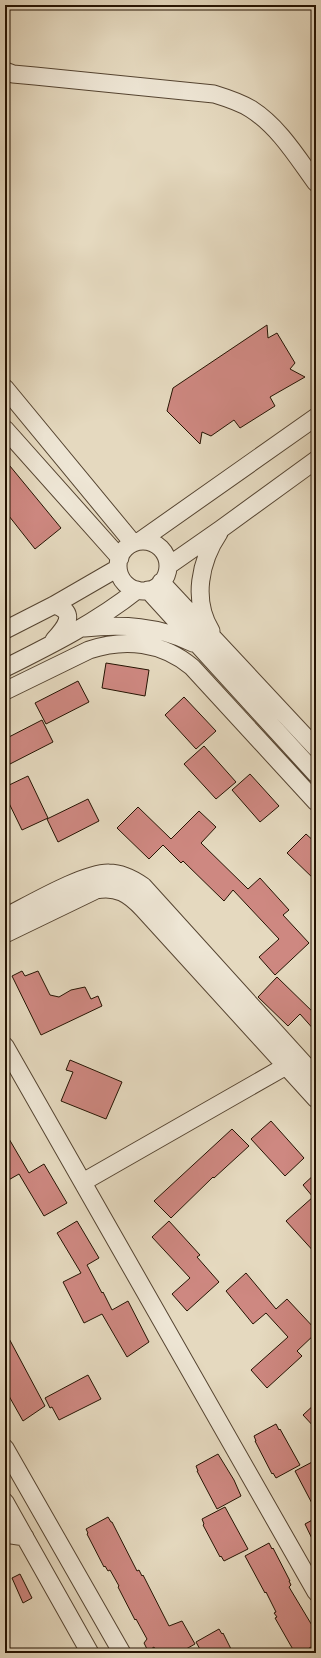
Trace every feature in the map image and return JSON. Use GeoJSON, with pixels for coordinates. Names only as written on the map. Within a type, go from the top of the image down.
{"type":"FeatureCollection","features":[{"type":"Feature","properties":{"kind":"street"},"geometry":{"type":"LineString","coordinates":[[5,71],[13,74],[214,94],[234,100],[251,109],[267,121],[281,135],[316,183]]}},
{"type":"Feature","properties":{"kind":"street"},"geometry":{"type":"LineString","coordinates":[[5,388],[11,409],[137,542],[150,542],[159,547],[165,556],[168,566],[166,574],[149,587],[47,647],[5,668]]}},
{"type":"Feature","properties":{"kind":"street"},"geometry":{"type":"LineString","coordinates":[[316,417],[125,549],[119,563],[119,573],[124,582],[149,587],[218,643],[316,748]]}},
{"type":"Feature","properties":{"kind":"street"},"geometry":{"type":"LineString","coordinates":[[5,429],[119,563]]}},
{"type":"Feature","properties":{"kind":"street"},"geometry":{"type":"LineString","coordinates":[[168,566],[316,460]]}},
{"type":"Feature","properties":{"kind":"street"},"geometry":{"type":"LineString","coordinates":[[218,643],[209,628],[203,612],[200,594],[204,560],[211,544],[221,529]]}},
{"type":"Feature","properties":{"kind":"street"},"geometry":{"type":"LineString","coordinates":[[5,630],[54,606],[119,563]]}},
{"type":"Feature","properties":{"kind":"street"},"geometry":{"type":"LineString","coordinates":[[149,587],[198,646],[316,774]]}},
{"type":"Feature","properties":{"kind":"street"},"geometry":{"type":"LineString","coordinates":[[47,647],[66,627],[67,623],[67,618],[63,609],[54,606]]}},
{"type":"Feature","properties":{"kind":"street"},"geometry":{"type":"LineString","coordinates":[[80,628],[120,625],[150,628],[179,636],[198,646]]}},
{"type":"Feature","properties":{"kind":"street"},"geometry":{"type":"LineString","coordinates":[[5,691],[100,646],[117,643],[132,643],[160,648],[174,654],[192,667],[316,802]]}},
{"type":"Feature","properties":{"kind":"street"},"geometry":{"type":"LineString","coordinates":[[269,722],[282,712]]}},
{"type":"Feature","properties":{"kind":"street"},"geometry":{"type":"LineString","coordinates":[[5,917],[91,875],[109,873],[118,874],[131,879],[143,886],[316,1077]]}},
{"type":"Feature","properties":{"kind":"street"},"geometry":{"type":"LineString","coordinates":[[5,934],[96,890],[109,888],[128,894],[143,908],[316,1099]]}},
{"type":"Feature","properties":{"kind":"street"},"geometry":{"type":"LineString","coordinates":[[5,1046],[316,1592]]}},
{"type":"Feature","properties":{"kind":"street"},"geometry":{"type":"LineString","coordinates":[[83,1182],[286,1066]]}},
{"type":"Feature","properties":{"kind":"street"},"geometry":{"type":"LineString","coordinates":[[5,1448],[122,1653]]}},
{"type":"Feature","properties":{"kind":"street"},"geometry":{"type":"LineString","coordinates":[[5,1502],[90,1653]]}},
{"type":"Feature","properties":{"kind":"street"},"geometry":{"type":"LineString","coordinates":[[5,1534],[24,1537]]}},
{"type":"Feature","properties":{"kind":"building"},"geometry":{"type":"Polygon","coordinates":[[[267,325],[268,338],[277,333],[295,363],[290,369],[305,377],[270,397],[275,406],[240,428],[234,420],[211,436],[202,432],[200,444],[167,411],[173,388],[267,325]]]}},
{"type":"Feature","properties":{"kind":"building"},"geometry":{"type":"Polygon","coordinates":[[[5,460],[61,528],[35,549],[5,511],[5,460]]]}},
{"type":"Feature","properties":{"kind":"building"},"geometry":{"type":"Polygon","coordinates":[[[106,663],[149,670],[145,696],[102,688],[106,663]]]}},
{"type":"Feature","properties":{"kind":"building"},"geometry":{"type":"Polygon","coordinates":[[[78,681],[89,702],[46,724],[35,703],[78,681]]]}},
{"type":"Feature","properties":{"kind":"building"},"geometry":{"type":"Polygon","coordinates":[[[184,697],[216,731],[196,749],[165,715],[184,697]]]}},
{"type":"Feature","properties":{"kind":"building"},"geometry":{"type":"Polygon","coordinates":[[[42,720],[53,742],[10,764],[5,754],[5,739],[42,720]]]}},
{"type":"Feature","properties":{"kind":"building"},"geometry":{"type":"Polygon","coordinates":[[[204,746],[236,782],[216,799],[184,764],[204,746]]]}},
{"type":"Feature","properties":{"kind":"building"},"geometry":{"type":"Polygon","coordinates":[[[250,774],[279,806],[260,822],[232,790],[250,774]]]}},
{"type":"Feature","properties":{"kind":"building"},"geometry":{"type":"Polygon","coordinates":[[[28,776],[48,818],[22,830],[5,795],[5,787],[28,776]]]}},
{"type":"Feature","properties":{"kind":"building"},"geometry":{"type":"Polygon","coordinates":[[[88,799],[99,821],[58,842],[47,819],[88,799]]]}},
{"type":"Feature","properties":{"kind":"building"},"geometry":{"type":"Polygon","coordinates":[[[138,807],[171,839],[199,811],[216,827],[201,843],[248,889],[260,878],[289,910],[283,915],[309,943],[275,975],[259,957],[279,939],[233,890],[224,901],[183,861],[181,863],[163,845],[149,859],[117,828],[138,807]]]}},
{"type":"Feature","properties":{"kind":"building"},"geometry":{"type":"Polygon","coordinates":[[[306,834],[316,843],[316,881],[287,853],[306,834]]]}},
{"type":"Feature","properties":{"kind":"building"},"geometry":{"type":"Polygon","coordinates":[[[22,971],[25,976],[38,971],[50,995],[59,997],[71,990],[85,987],[91,999],[98,996],[102,1006],[41,1035],[12,976],[22,971]]]}},
{"type":"Feature","properties":{"kind":"building"},"geometry":{"type":"Polygon","coordinates":[[[277,977],[316,1015],[316,1032],[300,1014],[288,1026],[258,997],[277,977]]]}},
{"type":"Feature","properties":{"kind":"building"},"geometry":{"type":"Polygon","coordinates":[[[70,1060],[122,1082],[106,1119],[61,1101],[73,1072],[66,1070],[70,1060]]]}},
{"type":"Feature","properties":{"kind":"building"},"geometry":{"type":"Polygon","coordinates":[[[271,1121],[304,1158],[285,1176],[251,1139],[271,1121]]]}},
{"type":"Feature","properties":{"kind":"building"},"geometry":{"type":"Polygon","coordinates":[[[232,1129],[249,1146],[214,1178],[213,1177],[171,1218],[154,1201],[232,1129]]]}},
{"type":"Feature","properties":{"kind":"building"},"geometry":{"type":"Polygon","coordinates":[[[5,1132],[29,1173],[44,1164],[67,1203],[44,1216],[19,1174],[5,1182],[5,1132]]]}},
{"type":"Feature","properties":{"kind":"building"},"geometry":{"type":"Polygon","coordinates":[[[316,1173],[316,1254],[286,1221],[313,1197],[303,1185],[316,1173]]]}},
{"type":"Feature","properties":{"kind":"building"},"geometry":{"type":"Polygon","coordinates":[[[77,1221],[99,1258],[87,1265],[112,1310],[128,1301],[149,1342],[127,1357],[102,1314],[84,1323],[63,1282],[81,1273],[57,1233],[77,1221]]]}},
{"type":"Feature","properties":{"kind":"building"},"geometry":{"type":"Polygon","coordinates":[[[169,1221],[200,1255],[197,1257],[219,1282],[187,1311],[172,1294],[190,1278],[152,1237],[169,1221]]]}},
{"type":"Feature","properties":{"kind":"building"},"geometry":{"type":"Polygon","coordinates":[[[246,1273],[276,1309],[287,1299],[316,1330],[316,1333],[297,1351],[302,1356],[267,1388],[251,1370],[288,1337],[266,1313],[253,1324],[226,1291],[246,1273]]]}},
{"type":"Feature","properties":{"kind":"building"},"geometry":{"type":"Polygon","coordinates":[[[5,1331],[45,1406],[23,1421],[5,1389],[5,1331]]]}},
{"type":"Feature","properties":{"kind":"building"},"geometry":{"type":"Polygon","coordinates":[[[88,1375],[101,1399],[59,1420],[45,1398],[88,1375]]]}},
{"type":"Feature","properties":{"kind":"building"},"geometry":{"type":"Polygon","coordinates":[[[316,1403],[316,1429],[303,1415],[316,1403]]]}},
{"type":"Feature","properties":{"kind":"building"},"geometry":{"type":"Polygon","coordinates":[[[276,1424],[300,1465],[276,1478],[273,1473],[272,1474],[255,1441],[254,1436],[276,1424]]]}},
{"type":"Feature","properties":{"kind":"building"},"geometry":{"type":"Polygon","coordinates":[[[218,1454],[234,1480],[241,1496],[217,1509],[197,1471],[196,1466],[218,1454]]]}},
{"type":"Feature","properties":{"kind":"building"},"geometry":{"type":"Polygon","coordinates":[[[316,1460],[316,1511],[295,1471],[316,1460]]]}},
{"type":"Feature","properties":{"kind":"building"},"geometry":{"type":"Polygon","coordinates":[[[225,1507],[248,1549],[224,1561],[221,1556],[220,1557],[203,1525],[202,1519],[225,1507]]]}},
{"type":"Feature","properties":{"kind":"building"},"geometry":{"type":"Polygon","coordinates":[[[108,1517],[137,1571],[139,1570],[142,1576],[143,1575],[169,1626],[182,1621],[195,1644],[179,1653],[157,1653],[154,1647],[148,1651],[144,1643],[147,1639],[136,1619],[135,1620],[110,1570],[108,1571],[105,1566],[104,1567],[87,1534],[86,1529],[108,1517]]]}},
{"type":"Feature","properties":{"kind":"building"},"geometry":{"type":"Polygon","coordinates":[[[316,1518],[316,1547],[305,1524],[316,1518]]]}},
{"type":"Feature","properties":{"kind":"building"},"geometry":{"type":"Polygon","coordinates":[[[269,1543],[290,1581],[291,1585],[289,1587],[316,1632],[316,1644],[301,1653],[295,1653],[275,1618],[277,1617],[274,1613],[276,1612],[266,1592],[265,1593],[245,1556],[269,1543]]]}},
{"type":"Feature","properties":{"kind":"building"},"geometry":{"type":"Polygon","coordinates":[[[20,1574],[32,1598],[23,1603],[12,1578],[20,1574]]]}},
{"type":"Feature","properties":{"kind":"building"},"geometry":{"type":"Polygon","coordinates":[[[219,1629],[222,1634],[223,1633],[233,1653],[202,1653],[196,1642],[219,1629]]]}}]}
